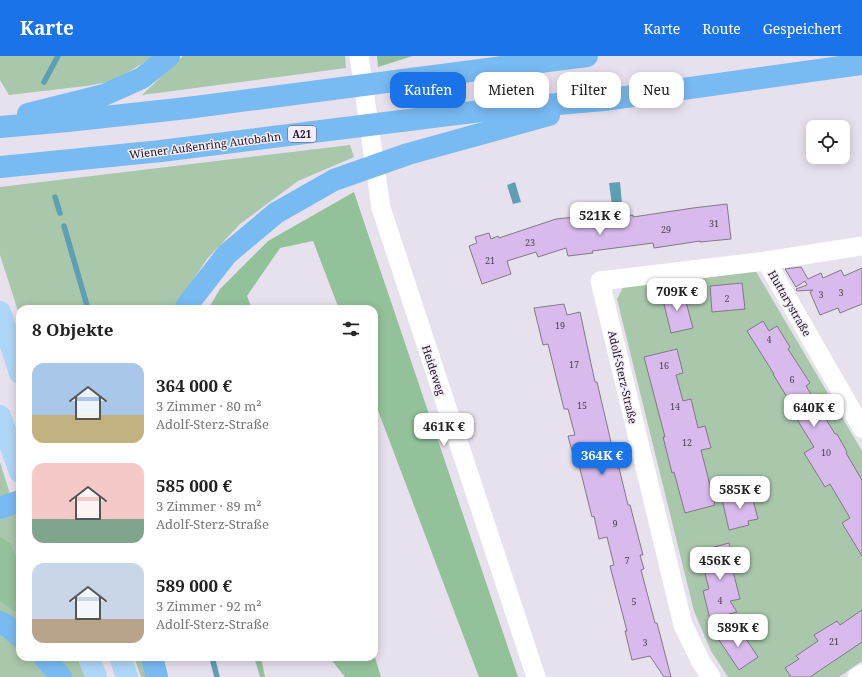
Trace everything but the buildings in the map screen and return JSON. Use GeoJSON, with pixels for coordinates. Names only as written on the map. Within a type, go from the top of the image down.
{"type":"FeatureCollection","features":[{"type":"Feature","properties":{"kind":"highway"},"geometry":{"type":"LineString","coordinates":[[0,120],[104,95],[142,78],[169,56]]}},
{"type":"Feature","properties":{"kind":"highway"},"geometry":{"type":"LineString","coordinates":[[0,127],[195,107],[587,56]]}},
{"type":"Feature","properties":{"kind":"highway","name":"Wiener Außenring Autobahn"},"geometry":{"type":"LineString","coordinates":[[621,98],[862,64]]}},
{"type":"Feature","properties":{"kind":"highway","name":"Wiener Außenring Autobahn"},"geometry":{"type":"LineString","coordinates":[[0,167],[161,152],[489,110],[557,104]]}},
{"type":"Feature","properties":{"kind":"highway"},"geometry":{"type":"LineString","coordinates":[[188,305],[227,254],[276,213],[334,180],[408,154],[575,108]]}},
{"type":"Feature","properties":{"kind":"highway"},"geometry":{"type":"LineString","coordinates":[[0,508],[16,502]]}},
{"type":"Feature","properties":{"kind":"highway"},"geometry":{"type":"LineString","coordinates":[[0,622],[16,634]]}},
{"type":"Feature","properties":{"kind":"highway"},"geometry":{"type":"LineString","coordinates":[[47,661],[61,677]]}},
{"type":"Feature","properties":{"kind":"highway"},"geometry":{"type":"LineString","coordinates":[[153,661],[157,677]]}},
{"type":"Feature","properties":{"kind":"main road"},"geometry":{"type":"LineString","coordinates":[[0,312],[16,361]]}},
{"type":"Feature","properties":{"kind":"main road"},"geometry":{"type":"LineString","coordinates":[[0,416],[16,461]]}},
{"type":"Feature","properties":{"kind":"main road"},"geometry":{"type":"LineString","coordinates":[[90,661],[96,677]]}},
{"type":"Feature","properties":{"kind":"main road"},"geometry":{"type":"LineString","coordinates":[[121,661],[127,677]]}},
{"type":"Feature","properties":{"kind":"street","name":"Heideweg"},"geometry":{"type":"LineString","coordinates":[[359,56],[381,208],[536,677]]}},
{"type":"Feature","properties":{"kind":"street","name":"Huttarystraße"},"geometry":{"type":"LineString","coordinates":[[862,246],[766,261],[862,428]]}},
{"type":"Feature","properties":{"kind":"street","name":"Adolf-Sterz-Straße"},"geometry":{"type":"LineString","coordinates":[[711,677],[701,662],[683,625],[600,281],[766,261]]}},
{"type":"Feature","properties":{"kind":"street"},"geometry":{"type":"LineString","coordinates":[[857,677],[862,674]]}},
{"type":"Feature","properties":{"kind":"green space"},"geometry":{"type":"Polygon","coordinates":[[[0,56],[154,56],[114,81],[86,86],[9,95],[0,80],[0,56]]]}},
{"type":"Feature","properties":{"kind":"green space"},"geometry":{"type":"Polygon","coordinates":[[[183,56],[345,56],[346,68],[142,95],[183,56]]]}},
{"type":"Feature","properties":{"kind":"green space"},"geometry":{"type":"Polygon","coordinates":[[[377,56],[413,56],[378,67],[377,56]]]}},
{"type":"Feature","properties":{"kind":"green space"},"geometry":{"type":"Polygon","coordinates":[[[350,145],[354,157],[298,181],[240,224],[207,259],[176,305],[16,305],[0,255],[0,187],[350,145]]]}},
{"type":"Feature","properties":{"kind":"green space"},"geometry":{"type":"Polygon","coordinates":[[[354,192],[518,677],[479,677],[378,411],[378,305],[337,305],[313,241],[280,248],[247,296],[250,305],[210,305],[220,289],[268,241],[354,192]]]}},
{"type":"Feature","properties":{"kind":"green space"},"geometry":{"type":"Polygon","coordinates":[[[755,270],[862,451],[862,661],[839,677],[728,677],[711,651],[694,611],[617,299],[628,278],[755,270]]]}},
{"type":"Feature","properties":{"kind":"green space"},"geometry":{"type":"Polygon","coordinates":[[[0,462],[10,494],[0,497],[0,462]]]}},
{"type":"Feature","properties":{"kind":"green space"},"geometry":{"type":"Polygon","coordinates":[[[16,514],[16,624],[0,614],[0,519],[16,514]]]}},
{"type":"Feature","properties":{"kind":"green space"},"geometry":{"type":"Polygon","coordinates":[[[0,537],[10,543],[16,556],[16,612],[0,601],[0,537]]]}},
{"type":"Feature","properties":{"kind":"green space"},"geometry":{"type":"Polygon","coordinates":[[[0,633],[16,645],[16,661],[35,661],[50,677],[0,677],[0,633]]]}},
{"type":"Feature","properties":{"kind":"green space"},"geometry":{"type":"Polygon","coordinates":[[[57,661],[79,661],[85,677],[69,677],[57,661]]]}},
{"type":"Feature","properties":{"kind":"green space"},"geometry":{"type":"Polygon","coordinates":[[[135,661],[147,661],[149,677],[141,677],[135,661]]]}},
{"type":"Feature","properties":{"kind":"green space"},"geometry":{"type":"Polygon","coordinates":[[[255,661],[262,661],[265,677],[260,677],[255,661]]]}},
{"type":"Feature","properties":{"kind":"green space"},"geometry":{"type":"Polygon","coordinates":[[[332,661],[376,661],[381,677],[345,677],[332,661]]]}},
{"type":"Feature","properties":{"kind":"water"},"geometry":{"type":"Polygon","coordinates":[[[515,182],[521,202],[513,204],[507,185],[515,182]]]}},
{"type":"Feature","properties":{"kind":"water"},"geometry":{"type":"Polygon","coordinates":[[[620,182],[622,204],[612,205],[609,183],[620,182]]]}},
{"type":"Feature","properties":{"kind":"waterway"},"geometry":{"type":"LineString","coordinates":[[44,82],[58,56]]}},
{"type":"Feature","properties":{"kind":"waterway"},"geometry":{"type":"LineString","coordinates":[[55,197],[60,213]]}},
{"type":"Feature","properties":{"kind":"waterway"},"geometry":{"type":"LineString","coordinates":[[64,226],[87,305]]}},
{"type":"Feature","properties":{"kind":"waterway"},"geometry":{"type":"LineString","coordinates":[[213,661],[217,677]]}}]}
